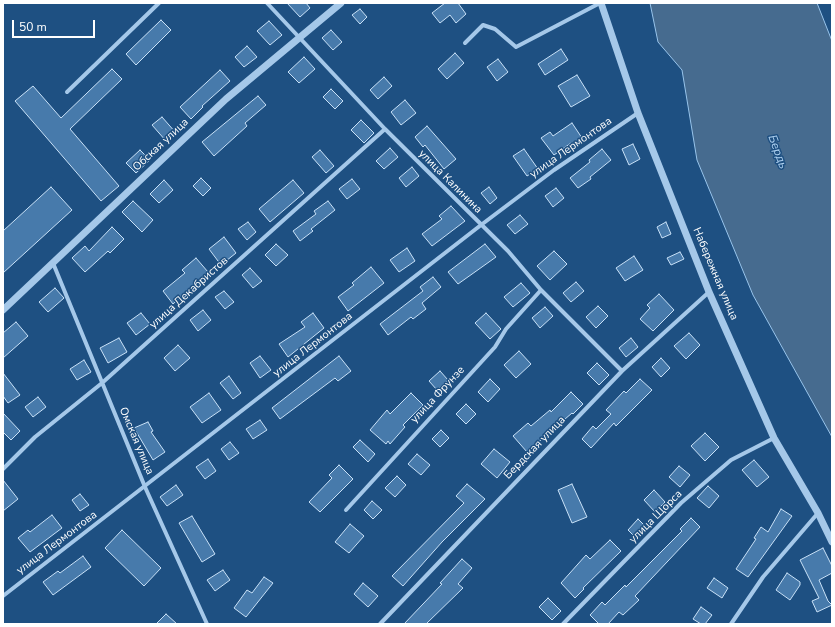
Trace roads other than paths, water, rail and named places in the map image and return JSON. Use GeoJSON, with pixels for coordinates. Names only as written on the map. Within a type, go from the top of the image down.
{"type":"FeatureCollection","features":[{"type":"Feature","properties":{"kind":"street"},"geometry":{"type":"LineString","coordinates":[[67,92],[159,3]]}},
{"type":"Feature","properties":{"kind":"street","name":"улица Калинина"},"geometry":{"type":"LineString","coordinates":[[267,3],[385,129],[508,251],[541,290],[622,371]]}},
{"type":"Feature","properties":{"kind":"street","name":"Обская улица"},"geometry":{"type":"LineString","coordinates":[[3,310],[226,99],[341,3]]}},
{"type":"Feature","properties":{"kind":"street"},"geometry":{"type":"LineString","coordinates":[[465,43],[483,25],[495,29],[516,47],[600,3]]}},
{"type":"Feature","properties":{"kind":"street","name":"Набережная улица"},"geometry":{"type":"LineString","coordinates":[[600,3],[638,113],[710,292],[774,438],[818,513],[832,542]]}},
{"type":"Feature","properties":{"kind":"street","name":"улица Лермонтова"},"geometry":{"type":"LineString","coordinates":[[3,596],[481,225],[554,170],[638,113]]}},
{"type":"Feature","properties":{"kind":"street","name":"улица Декабристов"},"geometry":{"type":"LineString","coordinates":[[3,469],[35,437],[102,383],[385,129]]}},
{"type":"Feature","properties":{"kind":"street","name":"Омская улица"},"geometry":{"type":"LineString","coordinates":[[53,263],[145,487],[207,624]]}},
{"type":"Feature","properties":{"kind":"street","name":"улица Фрунзе"},"geometry":{"type":"LineString","coordinates":[[346,510],[495,347],[506,329],[541,290]]}},
{"type":"Feature","properties":{"kind":"street","name":"Бердская улица"},"geometry":{"type":"LineString","coordinates":[[380,624],[622,371],[710,292]]}},
{"type":"Feature","properties":{"kind":"street","name":"улица Щорса"},"geometry":{"type":"LineString","coordinates":[[563,624],[681,503],[732,460],[774,438]]}},
{"type":"Feature","properties":{"kind":"street"},"geometry":{"type":"LineString","coordinates":[[731,624],[762,577],[818,513]]}},
{"type":"Feature","properties":{"kind":"water","name":"Бердь"},"geometry":{"type":"Polygon","coordinates":[[[650,3],[817,3],[832,41],[832,437],[753,295],[697,160],[682,70],[658,42],[650,3]]]}}]}
